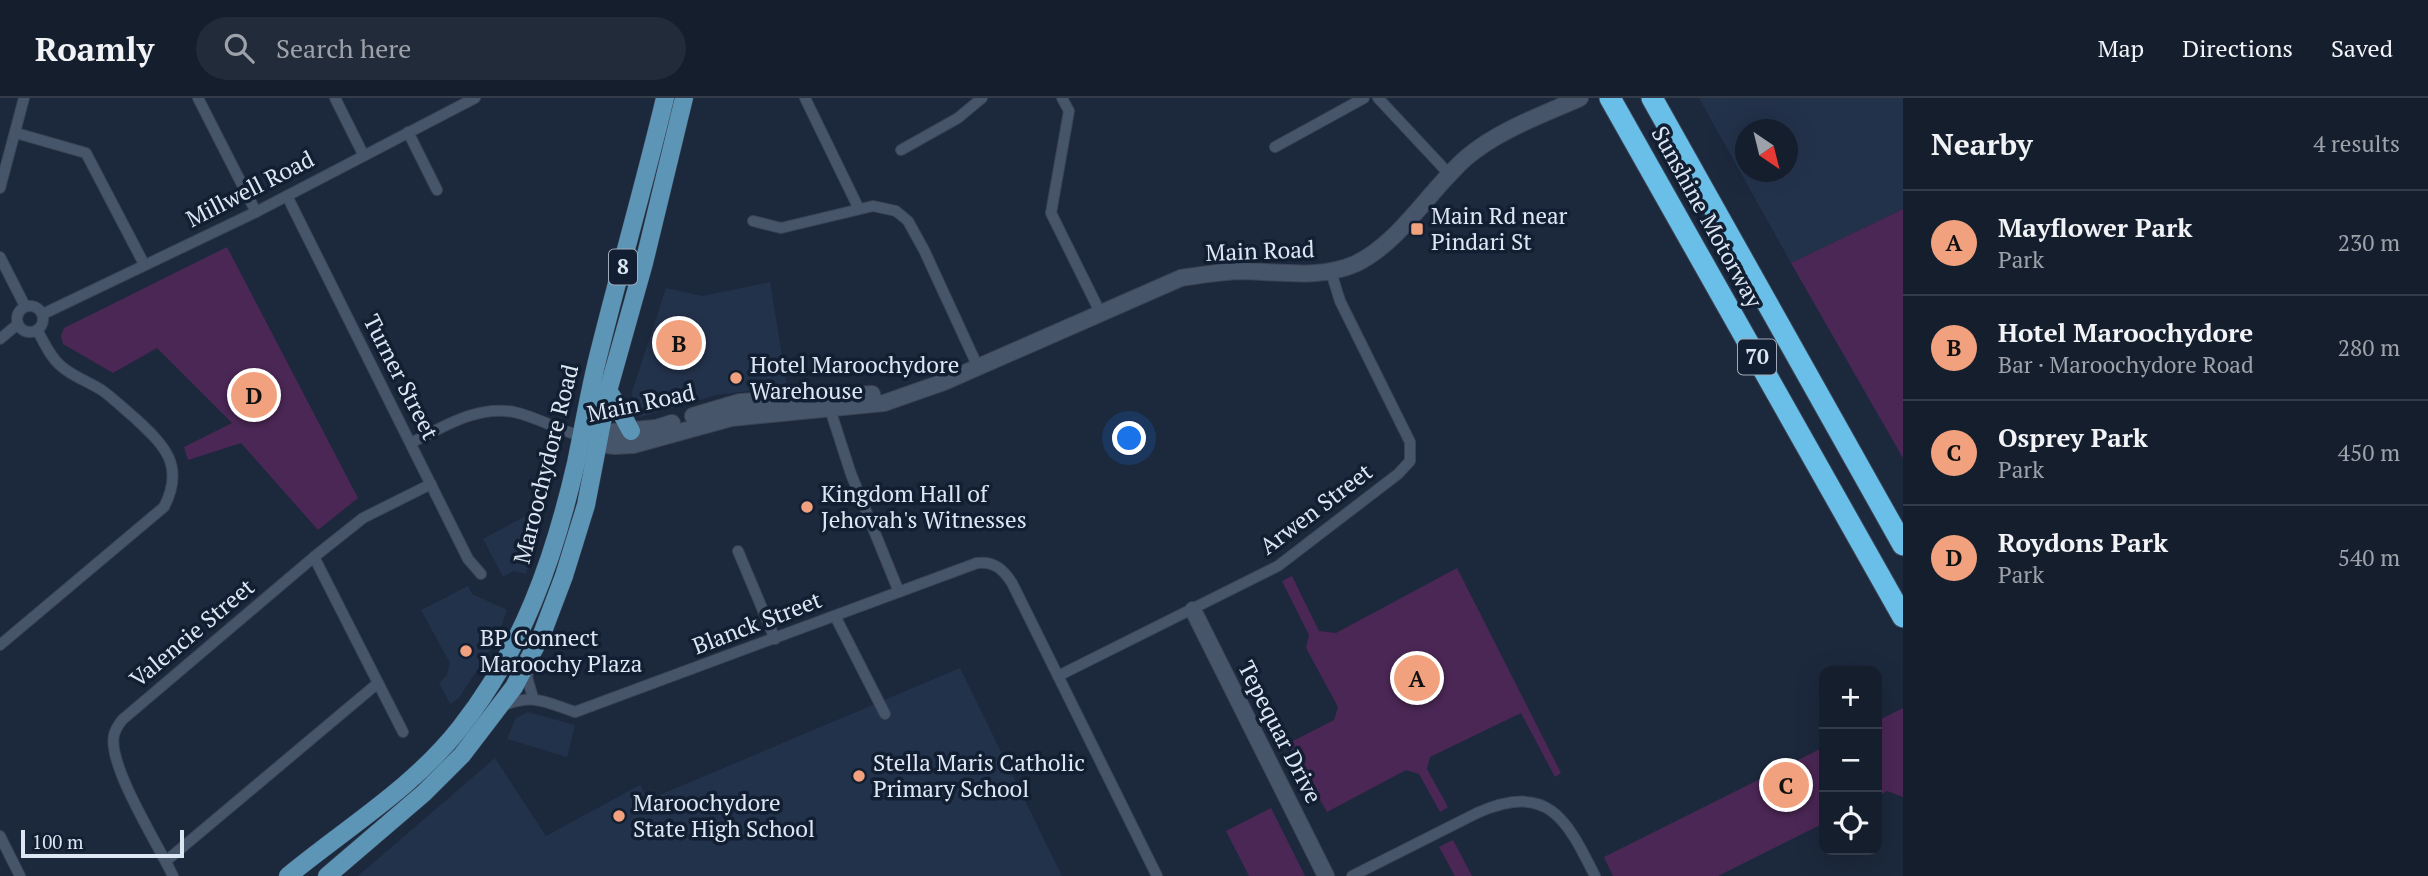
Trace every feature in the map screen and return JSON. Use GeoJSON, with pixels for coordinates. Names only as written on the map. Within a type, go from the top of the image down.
{"type":"FeatureCollection","features":[{"type":"Feature","properties":{"kind":"highway","name":"Sunshine Motorway"},"geometry":{"type":"LineString","coordinates":[[1611,98],[1903,617]]}},
{"type":"Feature","properties":{"kind":"highway","name":"Sunshine Motorway"},"geometry":{"type":"LineString","coordinates":[[1652,98],[1903,545]]}},
{"type":"Feature","properties":{"kind":"main road","name":"Maroochydore Road"},"geometry":{"type":"LineString","coordinates":[[288,876],[408,782],[459,729],[491,685],[518,639],[541,584],[562,516],[600,348],[665,98]]}},
{"type":"Feature","properties":{"kind":"main road","name":"Maroochydore Road"},"geometry":{"type":"LineString","coordinates":[[327,876],[443,776],[500,707],[530,657],[549,616],[586,505],[608,391],[645,263],[684,98]]}},
{"type":"Feature","properties":{"kind":"main road","name":"Main Road"},"geometry":{"type":"LineString","coordinates":[[581,436],[600,438],[656,428],[740,402],[884,402],[936,385],[1181,278],[1213,272],[1331,272],[1355,264],[1378,249],[1482,145],[1580,98]]}},
{"type":"Feature","properties":{"kind":"main road"},"geometry":{"type":"LineString","coordinates":[[608,391],[620,406],[622,416],[631,431]]}},
{"type":"Feature","properties":{"kind":"main road","name":"Main Road"},"geometry":{"type":"LineString","coordinates":[[600,438],[615,446],[640,443],[698,425],[828,403]]}},
{"type":"Feature","properties":{"kind":"main road","name":"Tepequar Drive"},"geometry":{"type":"LineString","coordinates":[[1193,610],[1326,876]]}},
{"type":"Feature","properties":{"kind":"street"},"geometry":{"type":"LineString","coordinates":[[0,188],[24,98]]}},
{"type":"Feature","properties":{"kind":"street"},"geometry":{"type":"LineString","coordinates":[[198,98],[256,212]]}},
{"type":"Feature","properties":{"kind":"street"},"geometry":{"type":"LineString","coordinates":[[335,98],[363,154]]}},
{"type":"Feature","properties":{"kind":"street","name":"Millwell Road"},"geometry":{"type":"LineString","coordinates":[[43,314],[256,212],[475,98]]}},
{"type":"Feature","properties":{"kind":"street"},"geometry":{"type":"LineString","coordinates":[[805,98],[859,209]]}},
{"type":"Feature","properties":{"kind":"street"},"geometry":{"type":"LineString","coordinates":[[901,150],[958,118],[982,98]]}},
{"type":"Feature","properties":{"kind":"street"},"geometry":{"type":"LineString","coordinates":[[1062,98],[1069,111],[1051,213],[1100,312]]}},
{"type":"Feature","properties":{"kind":"street"},"geometry":{"type":"LineString","coordinates":[[1275,147],[1364,98]]}},
{"type":"Feature","properties":{"kind":"street"},"geometry":{"type":"LineString","coordinates":[[1378,98],[1450,175]]}},
{"type":"Feature","properties":{"kind":"street"},"geometry":{"type":"LineString","coordinates":[[408,132],[437,190]]}},
{"type":"Feature","properties":{"kind":"street"},"geometry":{"type":"LineString","coordinates":[[16,133],[86,153],[144,264]]}},
{"type":"Feature","properties":{"kind":"street","name":"Turner Street"},"geometry":{"type":"LineString","coordinates":[[287,196],[468,558],[481,574]]}},
{"type":"Feature","properties":{"kind":"street"},"geometry":{"type":"LineString","coordinates":[[753,221],[781,228],[873,205],[896,211],[908,220],[978,367]]}},
{"type":"Feature","properties":{"kind":"street"},"geometry":{"type":"LineString","coordinates":[[0,257],[24,306]]}},
{"type":"Feature","properties":{"kind":"street","name":"Arwen Street"},"geometry":{"type":"LineString","coordinates":[[1058,676],[1278,566],[1398,474],[1409,461],[1410,442],[1340,302],[1331,272]]}},
{"type":"Feature","properties":{"kind":"street"},"geometry":{"type":"LineString","coordinates":[[24,306],[35,306],[43,314],[43,323],[37,330],[26,331],[18,324],[18,314],[24,306]]}},
{"type":"Feature","properties":{"kind":"street"},"geometry":{"type":"LineString","coordinates":[[0,339],[18,324]]}},
{"type":"Feature","properties":{"kind":"street"},"geometry":{"type":"LineString","coordinates":[[0,645],[164,507],[173,478],[171,463],[159,440],[104,392],[61,367],[37,330]]}},
{"type":"Feature","properties":{"kind":"street"},"geometry":{"type":"LineString","coordinates":[[828,403],[852,474],[899,592]]}},
{"type":"Feature","properties":{"kind":"street"},"geometry":{"type":"LineString","coordinates":[[411,443],[469,416],[492,411],[515,413],[581,436]]}},
{"type":"Feature","properties":{"kind":"street","name":"Valencie Street"},"geometry":{"type":"LineString","coordinates":[[173,876],[132,798],[114,752],[114,734],[122,720],[313,557],[363,518],[431,484]]}},
{"type":"Feature","properties":{"kind":"street"},"geometry":{"type":"LineString","coordinates":[[738,551],[775,639]]}},
{"type":"Feature","properties":{"kind":"street"},"geometry":{"type":"LineString","coordinates":[[313,557],[403,732]]}},
{"type":"Feature","properties":{"kind":"street","name":"Blanck Street"},"geometry":{"type":"LineString","coordinates":[[533,698],[575,712],[977,563],[987,562],[995,564],[1005,572],[1012,583],[1058,676]]}},
{"type":"Feature","properties":{"kind":"street"},"geometry":{"type":"LineString","coordinates":[[835,616],[885,714]]}},
{"type":"Feature","properties":{"kind":"street"},"geometry":{"type":"LineString","coordinates":[[500,707],[517,700],[533,698],[527,677],[530,657]]}},
{"type":"Feature","properties":{"kind":"street"},"geometry":{"type":"LineString","coordinates":[[1058,676],[1157,876]]}},
{"type":"Feature","properties":{"kind":"street"},"geometry":{"type":"LineString","coordinates":[[166,861],[378,682]]}},
{"type":"Feature","properties":{"kind":"street"},"geometry":{"type":"LineString","coordinates":[[1352,876],[1477,813],[1498,804],[1517,801],[1549,809],[1564,821],[1595,876]]}},
{"type":"Feature","properties":{"kind":"street"},"geometry":{"type":"LineString","coordinates":[[0,836],[20,876]]}},
{"type":"Feature","properties":{"kind":"shaded area"},"geometry":{"type":"Polygon","coordinates":[[[1699,98],[1903,98],[1903,209],[1791,263],[1746,182],[1798,182],[1798,119],[1735,119],[1735,163],[1699,98]]]}},
{"type":"Feature","properties":{"kind":"shaded area"},"geometry":{"type":"Polygon","coordinates":[[[1903,209],[1903,458],[1791,263],[1903,209]]]}},
{"type":"Feature","properties":{"kind":"shaded area"},"geometry":{"type":"Polygon","coordinates":[[[227,247],[358,498],[318,530],[241,443],[188,460],[184,447],[232,423],[157,348],[113,373],[63,344],[61,336],[64,328],[227,247]]]}},
{"type":"Feature","properties":{"kind":"shaded area"},"geometry":{"type":"Polygon","coordinates":[[[770,282],[787,386],[717,395],[640,417],[634,411],[632,392],[666,288],[703,296],[770,282]]]}},
{"type":"Feature","properties":{"kind":"shaded area"},"geometry":{"type":"Polygon","coordinates":[[[533,512],[541,526],[526,574],[514,571],[503,577],[483,539],[533,512]]]}},
{"type":"Feature","properties":{"kind":"shaded area"},"geometry":{"type":"Polygon","coordinates":[[[1457,568],[1561,773],[1555,777],[1521,713],[1430,757],[1427,769],[1448,807],[1440,812],[1419,774],[1406,770],[1327,812],[1287,744],[1334,720],[1338,707],[1306,648],[1309,635],[1282,581],[1292,576],[1319,631],[1336,633],[1457,568]]]}},
{"type":"Feature","properties":{"kind":"shaded area","name":"BP Connect Maroochy Plaza"},"geometry":{"type":"Polygon","coordinates":[[[468,586],[472,594],[507,610],[497,639],[459,698],[450,704],[439,683],[447,675],[450,663],[421,610],[468,586]]]}},
{"type":"Feature","properties":{"kind":"shaded area","name":"Stella Maris Catholic Primary School"},"geometry":{"type":"Polygon","coordinates":[[[960,668],[1062,876],[358,876],[495,758],[546,836],[640,785],[648,800],[960,668]]]}},
{"type":"Feature","properties":{"kind":"shaded area"},"geometry":{"type":"Polygon","coordinates":[[[1903,708],[1903,797],[1887,791],[1882,794],[1882,718],[1903,708]]]}},
{"type":"Feature","properties":{"kind":"shaded area"},"geometry":{"type":"Polygon","coordinates":[[[528,712],[575,725],[567,757],[507,739],[516,718],[528,712]]]}},
{"type":"Feature","properties":{"kind":"shaded area"},"geometry":{"type":"Polygon","coordinates":[[[1819,750],[1819,826],[1718,876],[1613,876],[1604,857],[1819,750]]]}},
{"type":"Feature","properties":{"kind":"shaded area"},"geometry":{"type":"Polygon","coordinates":[[[1271,808],[1305,876],[1249,876],[1226,831],[1271,808]]]}},
{"type":"Feature","properties":{"kind":"shaded area"},"geometry":{"type":"Polygon","coordinates":[[[1453,840],[1472,876],[1455,876],[1439,847],[1453,840]]]}},
{"type":"Feature","properties":{"kind":"place","name":"Main Rd near Pindari St"},"geometry":{"type":"Point","coordinates":[1417,229]}},
{"type":"Feature","properties":{"kind":"place","name":"Hotel Maroochydore"},"geometry":{"type":"Point","coordinates":[679,343]}},
{"type":"Feature","properties":{"kind":"place","name":"Hotel Maroochydore Warehouse"},"geometry":{"type":"Point","coordinates":[736,378]}},
{"type":"Feature","properties":{"kind":"place","name":"Roydons Park"},"geometry":{"type":"Point","coordinates":[254,395]}},
{"type":"Feature","properties":{"kind":"place","name":"Kingdom Hall of Jehovah's Witnesses"},"geometry":{"type":"Point","coordinates":[807,507]}},
{"type":"Feature","properties":{"kind":"place","name":"BP Connect Maroochy Plaza"},"geometry":{"type":"Point","coordinates":[466,651]}},
{"type":"Feature","properties":{"kind":"place","name":"Mayflower Park"},"geometry":{"type":"Point","coordinates":[1417,678]}},
{"type":"Feature","properties":{"kind":"place","name":"Stella Maris Catholic Primary School"},"geometry":{"type":"Point","coordinates":[859,776]}},
{"type":"Feature","properties":{"kind":"place","name":"Osprey Park"},"geometry":{"type":"Point","coordinates":[1786,785]}},
{"type":"Feature","properties":{"kind":"place","name":"Maroochydore State High School"},"geometry":{"type":"Point","coordinates":[619,816]}}]}
